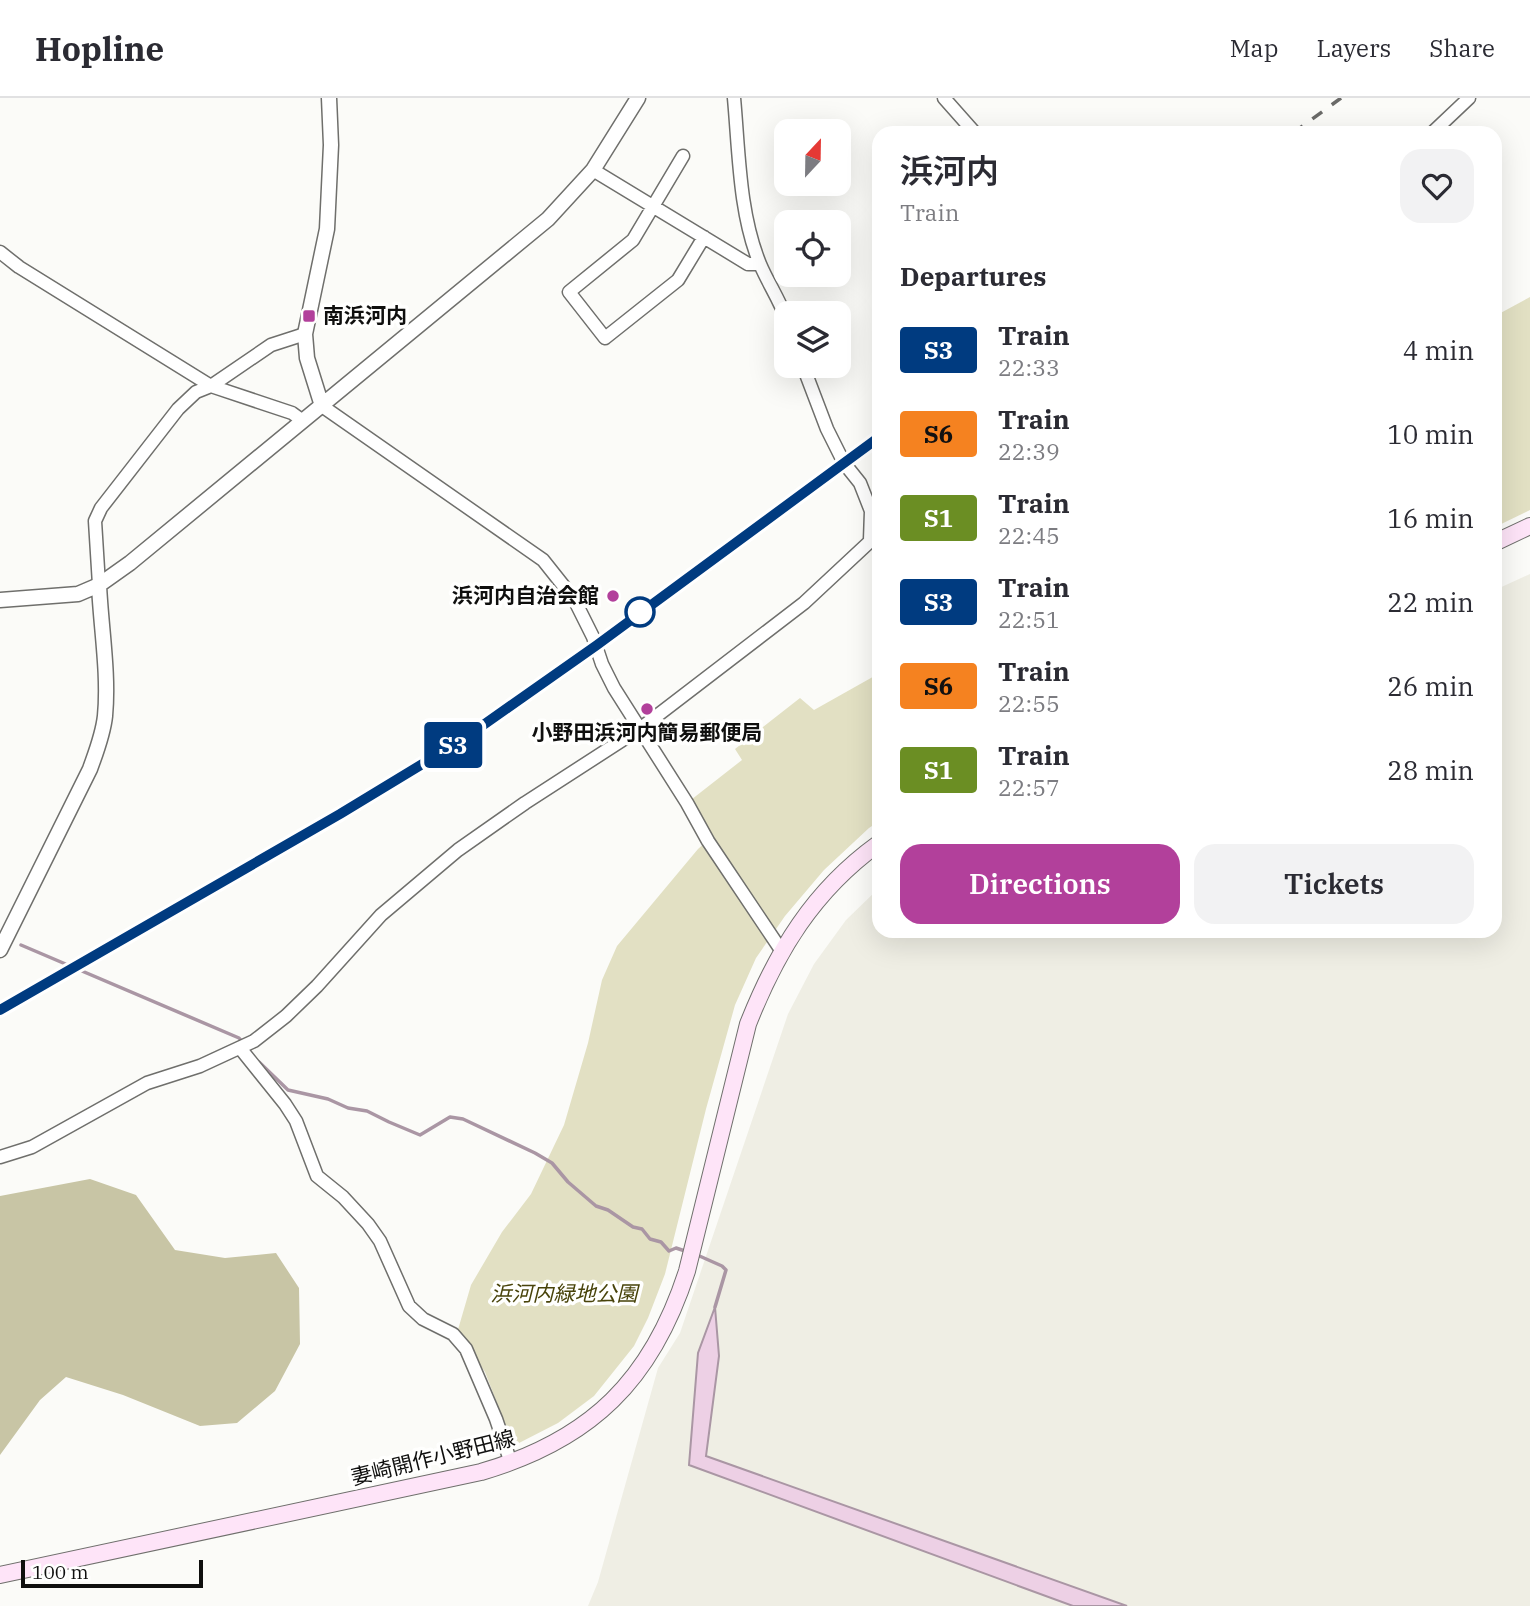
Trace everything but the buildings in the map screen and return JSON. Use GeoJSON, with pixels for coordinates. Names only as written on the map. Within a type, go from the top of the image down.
{"type":"FeatureCollection","features":[{"type":"Feature","properties":{"kind":"main road"},"geometry":{"type":"LineString","coordinates":[[1502,539],[1530,526]]}},
{"type":"Feature","properties":{"kind":"main road","name":"妻崎開作小野田線"},"geometry":{"type":"LineString","coordinates":[[0,1575],[450,1479],[511,1463],[566,1437],[593,1418],[618,1395],[648,1359],[674,1310],[687,1271],[748,1024],[762,988],[781,950],[809,911],[832,884],[872,849]]}},
{"type":"Feature","properties":{"kind":"street"},"geometry":{"type":"LineString","coordinates":[[328,98],[331,145],[327,229],[305,334],[307,358],[322,406],[543,561],[574,599],[593,636],[602,664],[614,688],[708,841],[781,950]]}},
{"type":"Feature","properties":{"kind":"street"},"geometry":{"type":"LineString","coordinates":[[0,600],[78,594],[99,585],[130,563],[548,219],[593,170],[638,98]]}},
{"type":"Feature","properties":{"kind":"street"},"geometry":{"type":"LineString","coordinates":[[733,98],[743,197],[750,232],[760,264],[780,301]]}},
{"type":"Feature","properties":{"kind":"street"},"geometry":{"type":"LineString","coordinates":[[944,98],[969,126]]}},
{"type":"Feature","properties":{"kind":"street"},"geometry":{"type":"LineString","coordinates":[[1439,126],[1469,98]]}},
{"type":"Feature","properties":{"kind":"street"},"geometry":{"type":"LineString","coordinates":[[683,156],[633,240],[569,292],[605,338],[678,280],[704,237]]}},
{"type":"Feature","properties":{"kind":"street"},"geometry":{"type":"LineString","coordinates":[[593,170],[748,264],[760,264]]}},
{"type":"Feature","properties":{"kind":"street"},"geometry":{"type":"LineString","coordinates":[[0,252],[19,267],[211,386],[292,413],[303,421]]}},
{"type":"Feature","properties":{"kind":"street"},"geometry":{"type":"LineString","coordinates":[[0,950],[90,769],[99,744],[105,717],[105,684],[95,521],[101,508],[178,409],[197,392],[211,386],[271,345],[305,334]]}},
{"type":"Feature","properties":{"kind":"street"},"geometry":{"type":"LineString","coordinates":[[808,378],[827,429],[844,463],[860,483],[872,520]]}},
{"type":"Feature","properties":{"kind":"street"},"geometry":{"type":"LineString","coordinates":[[0,1157],[32,1147],[147,1083],[200,1066],[254,1041],[286,1016],[317,986],[381,915],[458,850],[640,728],[804,603],[872,539]]}},
{"type":"Feature","properties":{"kind":"street"},"geometry":{"type":"LineString","coordinates":[[240,1048],[296,1121],[317,1176],[343,1197],[380,1241],[409,1306],[423,1320],[453,1334],[466,1349],[496,1419],[511,1463]]}},
{"type":"Feature","properties":{"kind":"shaded area"},"geometry":{"type":"Polygon","coordinates":[[[1530,574],[1530,1606],[588,1606],[598,1582],[658,1368],[680,1333],[788,1014],[814,964],[846,920],[872,895],[872,938],[1502,938],[1502,587],[1530,574]]]}},
{"type":"Feature","properties":{"kind":"shaded area"},"geometry":{"type":"Polygon","coordinates":[[[90,1179],[136,1195],[175,1250],[225,1258],[276,1253],[299,1288],[300,1344],[275,1391],[237,1423],[200,1426],[123,1395],[66,1377],[40,1400],[0,1455],[0,1196],[90,1179]]]}},
{"type":"Feature","properties":{"kind":"shaded area"},"geometry":{"type":"Polygon","coordinates":[[[715,1307],[719,1356],[706,1456],[1127,1606],[1073,1606],[689,1465],[698,1353],[715,1307]]]}},
{"type":"Feature","properties":{"kind":"green space"},"geometry":{"type":"Polygon","coordinates":[[[1530,297],[1530,510],[1502,524],[1502,312],[1530,297]]]}},
{"type":"Feature","properties":{"kind":"green space","name":"浜河内緑地公園"},"geometry":{"type":"Polygon","coordinates":[[[872,677],[872,826],[824,870],[785,916],[756,958],[735,1005],[665,1274],[634,1346],[594,1396],[558,1423],[519,1443],[512,1442],[485,1372],[457,1333],[471,1285],[502,1232],[531,1194],[564,1125],[588,1043],[602,980],[617,946],[707,841],[687,803],[742,760],[735,749],[800,698],[814,710],[872,677]]]}},
{"type":"Feature","properties":{"kind":"waterway"},"geometry":{"type":"LineString","coordinates":[[21,945],[239,1038],[243,1043]]}},
{"type":"Feature","properties":{"kind":"waterway"},"geometry":{"type":"LineString","coordinates":[[259,1062],[288,1090],[367,1111],[420,1135],[450,1117],[463,1119],[552,1163],[568,1182],[596,1206],[608,1210],[633,1227],[642,1229],[650,1239],[661,1242],[669,1251],[676,1248],[688,1252]]}},
{"type":"Feature","properties":{"kind":"waterway"},"geometry":{"type":"LineString","coordinates":[[695,1254],[726,1270],[715,1307]]}},
{"type":"Feature","properties":{"kind":"railway"},"geometry":{"type":"LineString","coordinates":[[1303,126],[1341,98]]}},
{"type":"Feature","properties":{"kind":"railway"},"geometry":{"type":"LineString","coordinates":[[0,1010],[340,814],[462,740],[597,645],[872,442]]}},
{"type":"Feature","properties":{"kind":"train","name":"S3"},"geometry":{"type":"LineString","coordinates":[[0,1010],[340,814],[462,740],[597,645],[872,442]]}},
{"type":"Feature","properties":{"kind":"place","name":"南浜河内"},"geometry":{"type":"Point","coordinates":[309,316]}},
{"type":"Feature","properties":{"kind":"place","name":"浜河内自治会館"},"geometry":{"type":"Point","coordinates":[613,596]}},
{"type":"Feature","properties":{"kind":"place","name":"小野田浜河内簡易郵便局"},"geometry":{"type":"Point","coordinates":[647,709]}}]}
